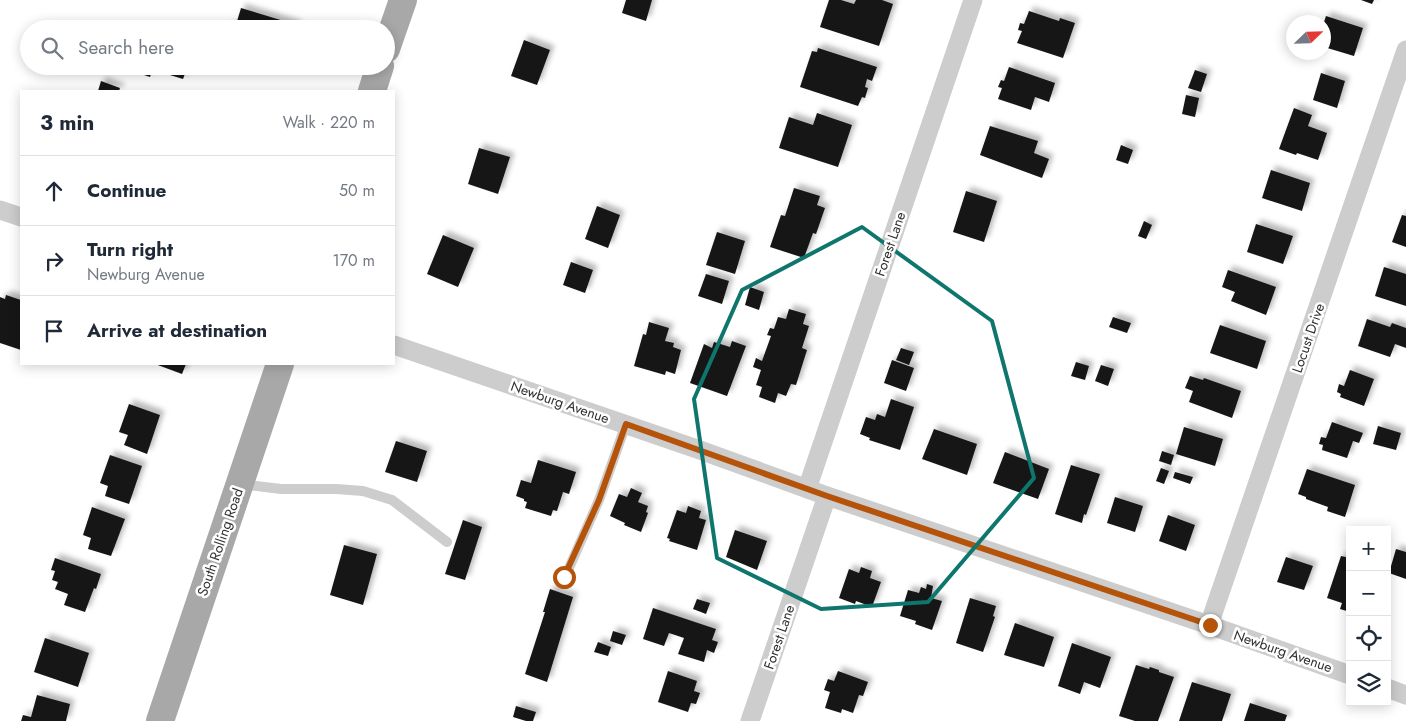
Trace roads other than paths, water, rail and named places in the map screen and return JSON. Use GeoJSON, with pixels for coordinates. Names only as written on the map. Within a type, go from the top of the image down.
{"type":"FeatureCollection","features":[{"type":"Feature","properties":{"kind":"main road"},"geometry":{"type":"LineString","coordinates":[[395,23],[403,0]]}},
{"type":"Feature","properties":{"kind":"main road"},"geometry":{"type":"LineString","coordinates":[[372,90],[377,75]]}},
{"type":"Feature","properties":{"kind":"main road","name":"South Rolling Road"},"geometry":{"type":"LineString","coordinates":[[160,721],[280,365]]}},
{"type":"Feature","properties":{"kind":"street","name":"Forest Lane"},"geometry":{"type":"LineString","coordinates":[[807,489],[973,0]]}},
{"type":"Feature","properties":{"kind":"street","name":"Locust Drive"},"geometry":{"type":"LineString","coordinates":[[1210,625],[1406,50]]}},
{"type":"Feature","properties":{"kind":"street"},"geometry":{"type":"LineString","coordinates":[[0,210],[20,217]]}},
{"type":"Feature","properties":{"kind":"street","name":"Newburg Avenue"},"geometry":{"type":"LineString","coordinates":[[395,344],[827,496],[1210,625],[1346,674]]}},
{"type":"Feature","properties":{"kind":"street","name":"Forest Lane"},"geometry":{"type":"LineString","coordinates":[[750,721],[827,496]]}},
{"type":"Feature","properties":{"kind":"street"},"geometry":{"type":"LineString","coordinates":[[1391,689],[1406,695]]}},
{"type":"Feature","properties":{"kind":"lane"},"geometry":{"type":"LineString","coordinates":[[564,577],[599,500],[626,424]]}},
{"type":"Feature","properties":{"kind":"lane"},"geometry":{"type":"LineString","coordinates":[[239,484],[282,489],[363,491],[392,500],[447,542]]}}]}
